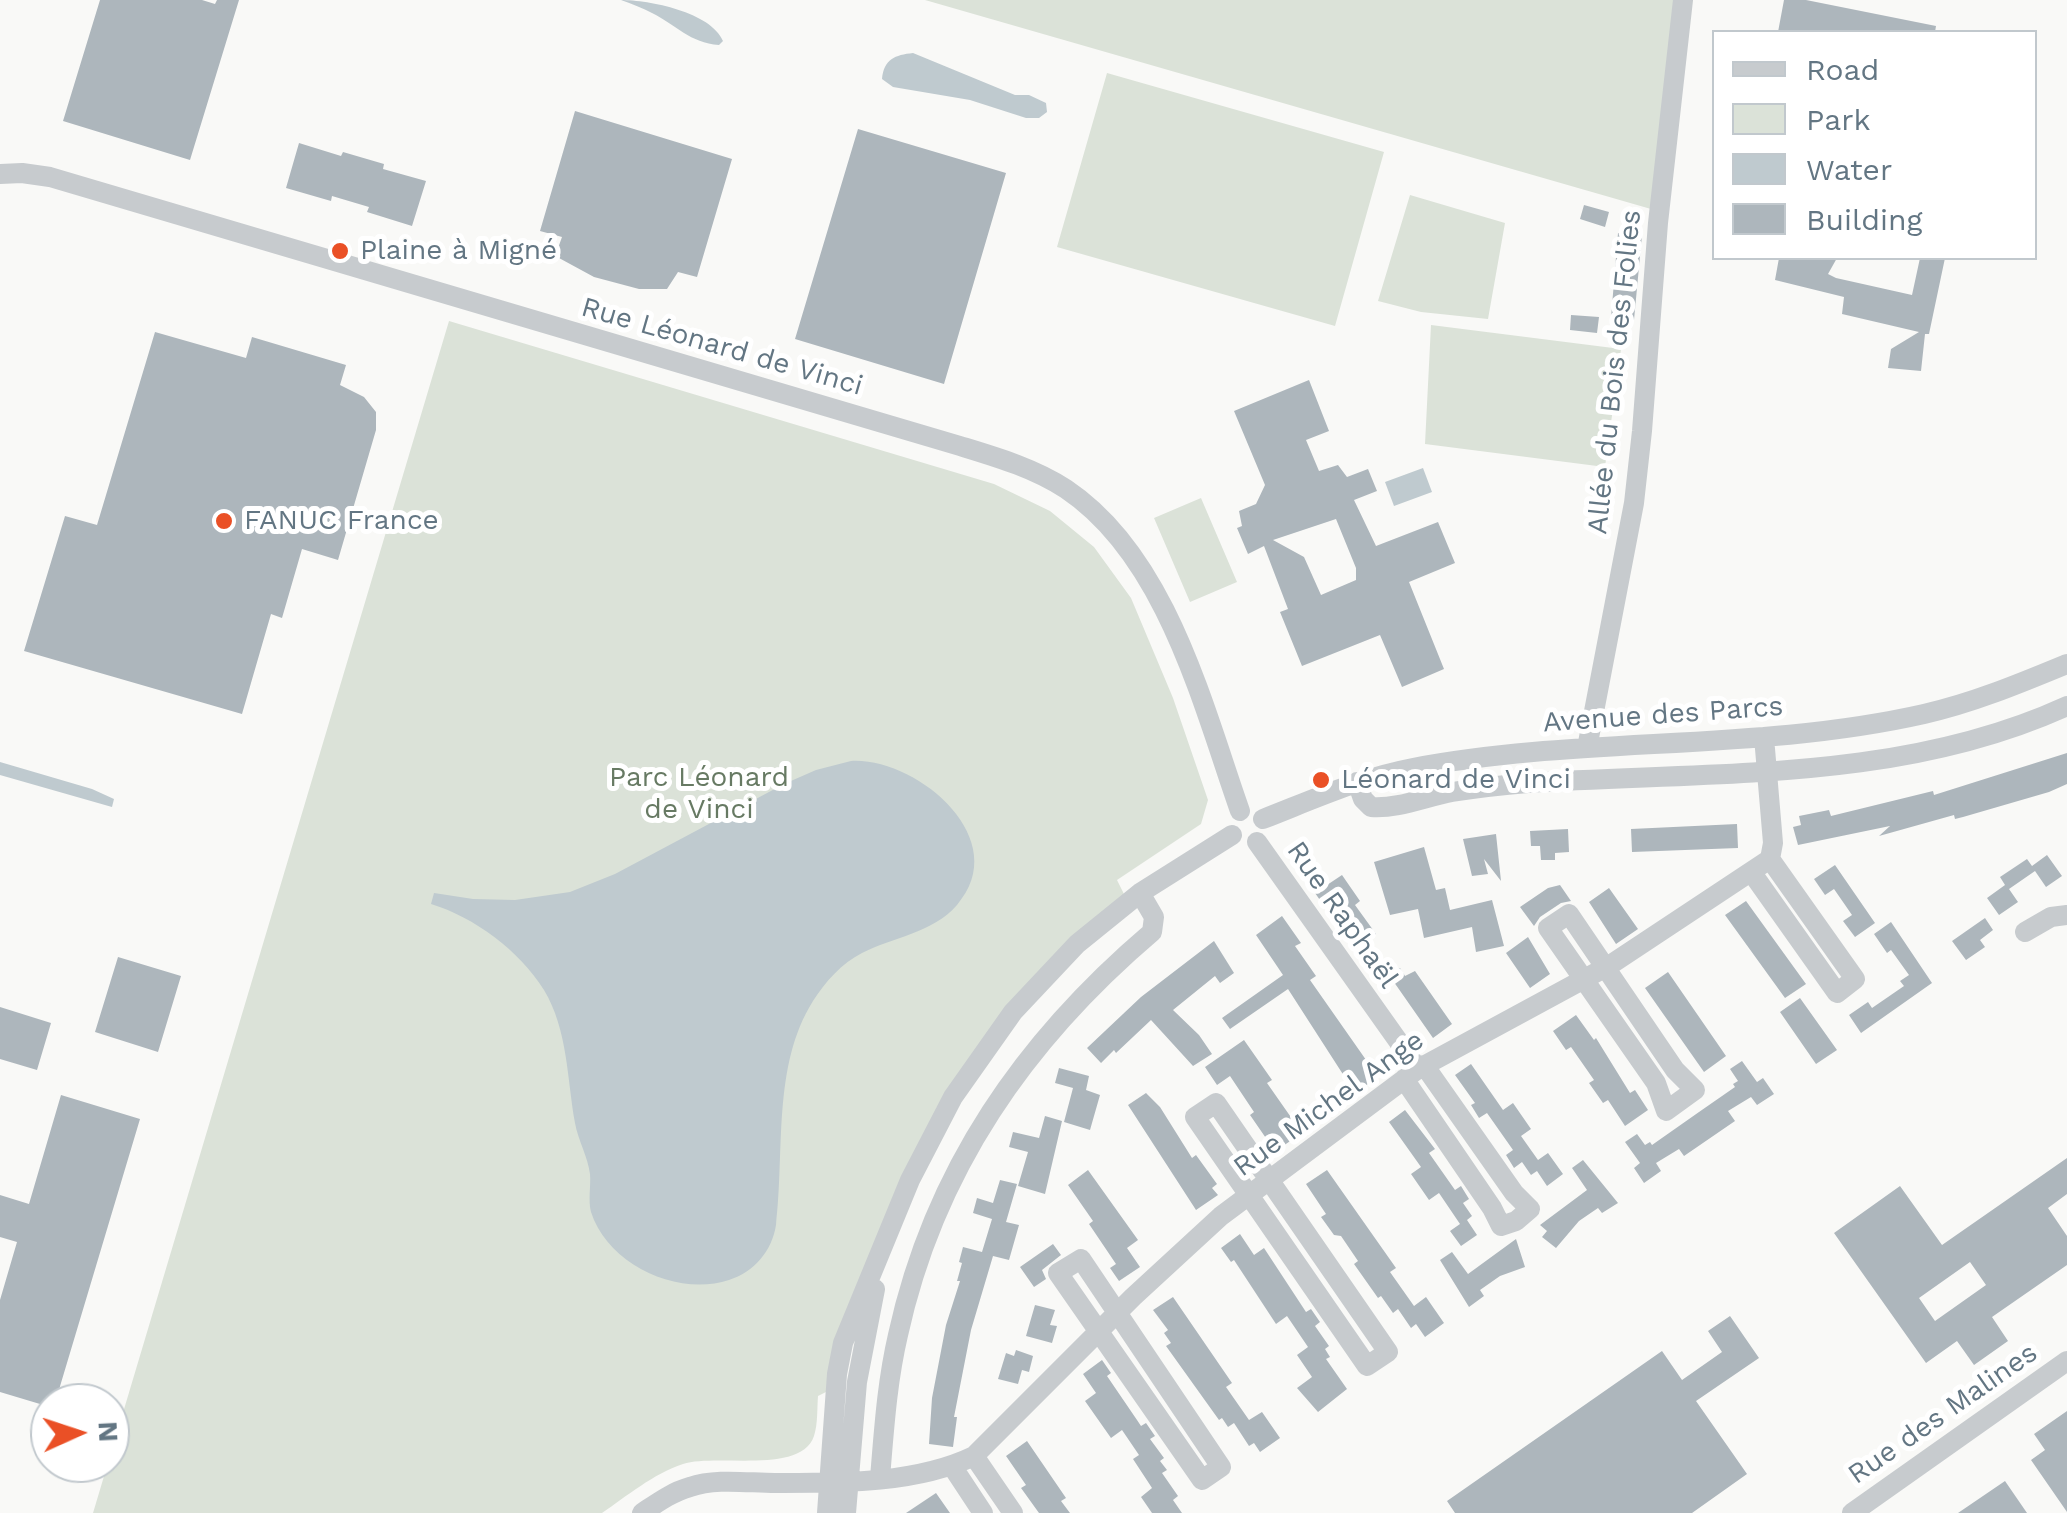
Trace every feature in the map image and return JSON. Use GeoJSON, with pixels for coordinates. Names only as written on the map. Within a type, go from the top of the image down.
{"type":"FeatureCollection","features":[{"type":"Feature","properties":{"kind":"street","name":"Allée du Bois des Folies"},"geometry":{"type":"LineString","coordinates":[[1586,748],[1634,502],[1658,223],[1683,0]]}},
{"type":"Feature","properties":{"kind":"street","name":"Rue Léonard de Vinci"},"geometry":{"type":"LineString","coordinates":[[0,174],[22,172],[50,177],[162,209],[960,446],[1035,472],[1076,497],[1114,529],[1153,586],[1203,705],[1240,811]]}},
{"type":"Feature","properties":{"kind":"street","name":"Avenue des Parcs"},"geometry":{"type":"LineString","coordinates":[[1262,819],[1357,782],[1447,763],[1519,752],[1764,737],[1926,713],[2011,687],[2067,664]]}},
{"type":"Feature","properties":{"kind":"street"},"geometry":{"type":"LineString","coordinates":[[1357,782],[1370,806],[1384,808],[1452,792],[1526,783],[1768,772],[1864,762],[1970,740],[2067,706]]}},
{"type":"Feature","properties":{"kind":"street"},"geometry":{"type":"LineString","coordinates":[[1752,872],[1837,993],[1855,978],[1770,858],[1773,843],[1764,737]]}},
{"type":"Feature","properties":{"kind":"street"},"geometry":{"type":"LineString","coordinates":[[1252,810],[1262,819],[1264,830],[1256,842],[1243,844],[1232,835],[1230,823],[1240,811],[1252,810]]}},
{"type":"Feature","properties":{"kind":"street"},"geometry":{"type":"LineString","coordinates":[[846,1513],[839,1481],[837,1374],[844,1343],[910,1180],[952,1097],[1013,1012],[1077,944],[1140,893],[1232,835]]}},
{"type":"Feature","properties":{"kind":"street","name":"Rue Raphaël"},"geometry":{"type":"LineString","coordinates":[[1256,842],[1415,1071],[1530,1208],[1516,1221],[1501,1226],[1415,1071]]}},
{"type":"Feature","properties":{"kind":"street","name":"Rue Michel Ange"},"geometry":{"type":"LineString","coordinates":[[839,1481],[952,1466],[974,1456],[1117,1312],[1249,1195],[1415,1071],[1606,968],[1770,858]]}},
{"type":"Feature","properties":{"kind":"street"},"geometry":{"type":"LineString","coordinates":[[880,1478],[898,1335],[935,1217],[970,1144],[1021,1066],[1086,990],[1152,932],[1154,917],[1140,893]]}},
{"type":"Feature","properties":{"kind":"street"},"geometry":{"type":"LineString","coordinates":[[1569,914],[1606,968],[1675,1070],[1695,1090],[1666,1111],[1656,1083],[1548,928],[1569,914]]}},
{"type":"Feature","properties":{"kind":"street"},"geometry":{"type":"LineString","coordinates":[[2025,932],[2051,917],[2067,915]]}},
{"type":"Feature","properties":{"kind":"street"},"geometry":{"type":"LineString","coordinates":[[1216,1103],[1269,1180],[1388,1352],[1367,1366],[1196,1117],[1216,1103]]}},
{"type":"Feature","properties":{"kind":"street"},"geometry":{"type":"LineString","coordinates":[[1081,1259],[1221,1467],[1202,1480],[1098,1332],[1058,1273],[1081,1259]]}},
{"type":"Feature","properties":{"kind":"street","name":"Rue des Malines"},"geometry":{"type":"LineString","coordinates":[[1852,1513],[2067,1361]]}},
{"type":"Feature","properties":{"kind":"street"},"geometry":{"type":"LineString","coordinates":[[974,1456],[1013,1513]]}},
{"type":"Feature","properties":{"kind":"street"},"geometry":{"type":"LineString","coordinates":[[952,1466],[983,1513]]}},
{"type":"Feature","properties":{"kind":"street"},"geometry":{"type":"LineString","coordinates":[[642,1513],[689,1486],[710,1482],[839,1481]]}},
{"type":"Feature","properties":{"kind":"street"},"geometry":{"type":"LineString","coordinates":[[826,1513],[839,1481]]}},
{"type":"Feature","properties":{"kind":"green space"},"geometry":{"type":"Polygon","coordinates":[[[925,0],[1674,0],[1651,209],[925,0]]]}},
{"type":"Feature","properties":{"kind":"green space"},"geometry":{"type":"Polygon","coordinates":[[[1107,73],[1384,152],[1335,326],[1057,247],[1107,73]]]}},
{"type":"Feature","properties":{"kind":"green space"},"geometry":{"type":"Polygon","coordinates":[[[1410,195],[1505,223],[1488,319],[1421,312],[1378,301],[1410,195]]]}},
{"type":"Feature","properties":{"kind":"green space","name":"Parc Léonard de Vinci"},"geometry":{"type":"Polygon","coordinates":[[[449,321],[994,484],[1050,511],[1094,547],[1131,598],[1173,698],[1208,800],[1201,824],[1117,880],[1124,894],[937,1107],[828,1391],[818,1396],[814,1436],[806,1448],[776,1459],[683,1464],[651,1479],[602,1513],[93,1513],[102,1483],[130,1483],[130,1389],[449,321]]]}},
{"type":"Feature","properties":{"kind":"green space"},"geometry":{"type":"Polygon","coordinates":[[[1431,325],[1621,349],[1605,467],[1425,444],[1431,325]]]}},
{"type":"Feature","properties":{"kind":"green space"},"geometry":{"type":"Polygon","coordinates":[[[1201,498],[1237,582],[1190,602],[1154,518],[1201,498]]]}},
{"type":"Feature","properties":{"kind":"water"},"geometry":{"type":"Polygon","coordinates":[[[621,0],[662,5],[693,15],[706,22],[723,41],[719,45],[700,41],[649,11],[621,0]]]}},
{"type":"Feature","properties":{"kind":"water"},"geometry":{"type":"Polygon","coordinates":[[[913,53],[1015,95],[1029,95],[1046,103],[1047,112],[1039,118],[1026,118],[970,100],[893,87],[882,79],[892,59],[913,53]]]}},
{"type":"Feature","properties":{"kind":"water"},"geometry":{"type":"Polygon","coordinates":[[[1423,468],[1432,492],[1394,506],[1385,482],[1423,468]]]}},
{"type":"Feature","properties":{"kind":"water"},"geometry":{"type":"Polygon","coordinates":[[[851,761],[877,763],[903,773],[928,787],[950,807],[966,829],[974,854],[972,880],[947,914],[925,928],[855,957],[834,974],[813,1001],[791,1053],[783,1110],[776,1225],[760,1259],[729,1280],[688,1284],[667,1280],[629,1261],[613,1247],[591,1212],[590,1174],[575,1123],[562,1038],[544,990],[495,937],[463,917],[431,904],[434,893],[515,900],[570,892],[615,874],[784,784],[851,761]]]}},
{"type":"Feature","properties":{"kind":"water"},"geometry":{"type":"Polygon","coordinates":[[[0,762],[92,789],[114,799],[112,807],[0,775],[0,762]]]}},
{"type":"Feature","properties":{"kind":"building"},"geometry":{"type":"Polygon","coordinates":[[[100,0],[202,0],[215,4],[217,0],[239,0],[190,160],[63,121],[100,0]]]}},
{"type":"Feature","properties":{"kind":"building"},"geometry":{"type":"Polygon","coordinates":[[[1784,0],[1806,0],[1936,26],[1935,30],[1778,30],[1784,0]]]}},
{"type":"Feature","properties":{"kind":"building"},"geometry":{"type":"Polygon","coordinates":[[[575,111],[732,159],[697,277],[678,272],[667,289],[639,289],[594,277],[559,258],[562,237],[540,231],[575,111]]]}},
{"type":"Feature","properties":{"kind":"building"},"geometry":{"type":"Polygon","coordinates":[[[858,129],[1006,173],[944,384],[795,339],[858,129]]]}},
{"type":"Feature","properties":{"kind":"building"},"geometry":{"type":"Polygon","coordinates":[[[299,143],[384,164],[383,169],[426,181],[412,226],[367,212],[369,207],[286,188],[299,143]]]}},
{"type":"Feature","properties":{"kind":"building"},"geometry":{"type":"Polygon","coordinates":[[[1584,205],[1609,212],[1605,227],[1580,219],[1584,205]]]}},
{"type":"Feature","properties":{"kind":"building"},"geometry":{"type":"Polygon","coordinates":[[[1618,233],[1642,235],[1634,320],[1611,318],[1618,233]]]}},
{"type":"Feature","properties":{"kind":"building"},"geometry":{"type":"Polygon","coordinates":[[[1779,260],[1836,260],[1828,274],[1836,278],[1912,295],[1920,260],[1945,260],[1929,334],[1925,334],[1921,371],[1888,368],[1891,349],[1919,332],[1842,314],[1844,297],[1775,280],[1779,260]]]}},
{"type":"Feature","properties":{"kind":"building"},"geometry":{"type":"Polygon","coordinates":[[[1571,315],[1599,317],[1597,333],[1570,330],[1571,315]]]}},
{"type":"Feature","properties":{"kind":"building","name":"FANUC France"},"geometry":{"type":"Polygon","coordinates":[[[155,332],[246,358],[252,337],[346,365],[340,385],[364,397],[376,412],[376,430],[338,560],[302,549],[282,618],[271,614],[242,714],[24,651],[65,516],[97,525],[155,332]]]}},
{"type":"Feature","properties":{"kind":"building"},"geometry":{"type":"Polygon","coordinates":[[[1309,380],[1329,431],[1306,440],[1319,471],[1338,465],[1347,477],[1368,469],[1377,491],[1354,500],[1376,546],[1438,522],[1455,563],[1409,582],[1444,669],[1402,687],[1380,635],[1302,666],[1280,612],[1288,609],[1264,546],[1248,554],[1237,528],[1242,526],[1239,511],[1256,504],[1265,485],[1234,411],[1309,380]],[[1336,519],[1273,540],[1304,557],[1321,595],[1356,580],[1356,568],[1336,519]]]}},
{"type":"Feature","properties":{"kind":"building"},"geometry":{"type":"Polygon","coordinates":[[[2067,753],[2067,784],[2049,792],[1879,836],[1890,826],[1798,845],[1793,827],[1801,825],[1799,816],[1829,810],[1831,816],[1933,791],[1934,795],[2067,753]]]}},
{"type":"Feature","properties":{"kind":"building"},"geometry":{"type":"Polygon","coordinates":[[[1737,824],[1738,848],[1632,852],[1631,829],[1737,824]]]}},
{"type":"Feature","properties":{"kind":"building"},"geometry":{"type":"Polygon","coordinates":[[[1568,829],[1569,852],[1555,853],[1555,860],[1541,860],[1540,846],[1531,846],[1530,831],[1568,829]]]}},
{"type":"Feature","properties":{"kind":"building"},"geometry":{"type":"Polygon","coordinates":[[[1496,834],[1501,881],[1484,859],[1488,874],[1472,876],[1463,839],[1496,834]]]}},
{"type":"Feature","properties":{"kind":"building"},"geometry":{"type":"Polygon","coordinates":[[[1424,847],[1436,890],[1445,888],[1450,910],[1492,900],[1504,946],[1476,952],[1472,927],[1424,938],[1418,909],[1390,915],[1374,862],[1424,847]]]}},
{"type":"Feature","properties":{"kind":"building"},"geometry":{"type":"Polygon","coordinates":[[[2047,855],[2062,876],[2046,887],[2035,871],[2009,889],[2018,902],[1999,915],[1987,898],[2005,885],[2000,877],[2027,859],[2032,866],[2047,855]]]}},
{"type":"Feature","properties":{"kind":"building"},"geometry":{"type":"Polygon","coordinates":[[[1835,865],[1875,923],[1855,937],[1843,921],[1852,915],[1834,889],[1825,895],[1814,879],[1835,865]]]}},
{"type":"Feature","properties":{"kind":"building"},"geometry":{"type":"Polygon","coordinates":[[[1342,875],[1360,901],[1355,905],[1376,934],[1360,946],[1339,916],[1334,920],[1315,893],[1342,875]]]}},
{"type":"Feature","properties":{"kind":"building"},"geometry":{"type":"Polygon","coordinates":[[[1560,885],[1571,901],[1540,917],[1534,926],[1520,907],[1548,888],[1560,885]]]}},
{"type":"Feature","properties":{"kind":"building"},"geometry":{"type":"Polygon","coordinates":[[[1609,888],[1638,929],[1616,944],[1589,902],[1609,888]]]}},
{"type":"Feature","properties":{"kind":"building"},"geometry":{"type":"Polygon","coordinates":[[[1746,901],[1806,984],[1785,998],[1725,915],[1746,901]]]}},
{"type":"Feature","properties":{"kind":"building"},"geometry":{"type":"Polygon","coordinates":[[[1282,916],[1301,943],[1295,946],[1316,976],[1310,980],[1378,1077],[1355,1093],[1288,989],[1230,1029],[1222,1018],[1283,975],[1256,935],[1282,916]]]}},
{"type":"Feature","properties":{"kind":"building"},"geometry":{"type":"Polygon","coordinates":[[[1985,918],[1993,930],[1980,940],[1985,947],[1966,960],[1952,941],[1985,918]]]}},
{"type":"Feature","properties":{"kind":"building"},"geometry":{"type":"Polygon","coordinates":[[[1891,922],[1932,983],[1861,1033],[1849,1015],[1868,1002],[1872,1008],[1904,986],[1900,981],[1909,975],[1874,934],[1891,922]]]}},
{"type":"Feature","properties":{"kind":"building"},"geometry":{"type":"Polygon","coordinates":[[[1528,937],[1550,974],[1530,988],[1506,953],[1528,937]]]}},
{"type":"Feature","properties":{"kind":"building"},"geometry":{"type":"Polygon","coordinates":[[[1214,941],[1234,973],[1220,983],[1215,976],[1173,1010],[1212,1054],[1193,1066],[1151,1020],[1101,1063],[1087,1048],[1141,997],[1214,941]]]}},
{"type":"Feature","properties":{"kind":"building"},"geometry":{"type":"Polygon","coordinates":[[[118,957],[181,976],[158,1052],[95,1032],[118,957]]]}},
{"type":"Feature","properties":{"kind":"building"},"geometry":{"type":"Polygon","coordinates":[[[1400,968],[1405,976],[1415,971],[1452,1024],[1433,1038],[1389,975],[1400,968]]]}},
{"type":"Feature","properties":{"kind":"building"},"geometry":{"type":"Polygon","coordinates":[[[1668,972],[1726,1056],[1704,1072],[1645,988],[1668,972]]]}},
{"type":"Feature","properties":{"kind":"building"},"geometry":{"type":"Polygon","coordinates":[[[1800,998],[1837,1050],[1816,1064],[1780,1012],[1800,998]]]}},
{"type":"Feature","properties":{"kind":"building"},"geometry":{"type":"Polygon","coordinates":[[[0,1007],[51,1023],[37,1070],[0,1059],[0,1007]]]}},
{"type":"Feature","properties":{"kind":"building"},"geometry":{"type":"Polygon","coordinates":[[[1576,1015],[1596,1038],[1630,1093],[1635,1090],[1648,1110],[1625,1126],[1608,1100],[1603,1103],[1589,1083],[1594,1080],[1571,1047],[1566,1050],[1553,1031],[1576,1015]]]}},
{"type":"Feature","properties":{"kind":"building"},"geometry":{"type":"Polygon","coordinates":[[[1244,1040],[1272,1080],[1267,1083],[1302,1133],[1280,1148],[1275,1141],[1270,1144],[1230,1076],[1217,1085],[1205,1067],[1244,1040]]]}},
{"type":"Feature","properties":{"kind":"building"},"geometry":{"type":"Polygon","coordinates":[[[1742,1061],[1757,1082],[1763,1078],[1774,1094],[1757,1105],[1751,1097],[1728,1111],[1735,1121],[1684,1156],[1679,1149],[1656,1163],[1661,1171],[1644,1183],[1634,1168],[1640,1163],[1625,1142],[1637,1134],[1645,1145],[1652,1145],[1735,1087],[1733,1084],[1738,1081],[1730,1069],[1742,1061]]]}},
{"type":"Feature","properties":{"kind":"building"},"geometry":{"type":"Polygon","coordinates":[[[1471,1064],[1503,1110],[1513,1103],[1531,1129],[1521,1136],[1538,1160],[1548,1153],[1563,1174],[1547,1186],[1537,1171],[1531,1175],[1522,1162],[1514,1168],[1506,1155],[1513,1150],[1487,1113],[1479,1118],[1471,1105],[1475,1103],[1455,1075],[1471,1064]]]}},
{"type":"Feature","properties":{"kind":"building"},"geometry":{"type":"Polygon","coordinates":[[[1059,1068],[1089,1076],[1086,1090],[1100,1095],[1090,1130],[1064,1122],[1073,1088],[1055,1083],[1059,1068]]]}},
{"type":"Feature","properties":{"kind":"building"},"geometry":{"type":"Polygon","coordinates":[[[1146,1093],[1160,1107],[1192,1158],[1196,1155],[1217,1184],[1212,1188],[1218,1195],[1196,1210],[1128,1105],[1146,1093]]]}},
{"type":"Feature","properties":{"kind":"building"},"geometry":{"type":"Polygon","coordinates":[[[61,1095],[140,1119],[61,1383],[30,1383],[30,1401],[0,1392],[0,1300],[17,1242],[0,1237],[0,1195],[29,1204],[61,1095]]]}},
{"type":"Feature","properties":{"kind":"building"},"geometry":{"type":"Polygon","coordinates":[[[1405,1110],[1435,1149],[1429,1153],[1455,1190],[1461,1186],[1469,1199],[1463,1203],[1472,1216],[1467,1220],[1477,1235],[1461,1246],[1450,1231],[1460,1224],[1439,1193],[1429,1200],[1411,1174],[1421,1167],[1389,1122],[1405,1110]]]}},
{"type":"Feature","properties":{"kind":"building"},"geometry":{"type":"Polygon","coordinates":[[[1045,1116],[1062,1121],[1045,1194],[1018,1186],[1028,1152],[1009,1147],[1013,1132],[1039,1138],[1045,1116]]]}},
{"type":"Feature","properties":{"kind":"building"},"geometry":{"type":"Polygon","coordinates":[[[2067,1158],[2067,1194],[2048,1208],[2067,1236],[2067,1265],[1992,1317],[2008,1341],[1974,1365],[1957,1341],[1926,1363],[1834,1233],[1900,1186],[1942,1245],[2067,1158]],[[1970,1262],[1919,1298],[1935,1321],[1986,1285],[1970,1262]]]}},
{"type":"Feature","properties":{"kind":"building"},"geometry":{"type":"Polygon","coordinates":[[[1583,1160],[1618,1203],[1602,1213],[1598,1208],[1579,1221],[1556,1248],[1542,1237],[1547,1231],[1540,1225],[1587,1190],[1572,1168],[1583,1160]]]}},
{"type":"Feature","properties":{"kind":"building"},"geometry":{"type":"Polygon","coordinates":[[[1088,1170],[1138,1240],[1127,1248],[1140,1267],[1119,1281],[1110,1268],[1116,1264],[1068,1185],[1088,1170]]]}},
{"type":"Feature","properties":{"kind":"building"},"geometry":{"type":"Polygon","coordinates":[[[1327,1170],[1396,1268],[1390,1272],[1414,1306],[1426,1297],[1444,1323],[1425,1337],[1416,1324],[1411,1328],[1398,1309],[1393,1313],[1381,1296],[1378,1298],[1354,1264],[1358,1261],[1341,1236],[1334,1235],[1321,1217],[1326,1214],[1306,1184],[1327,1170]]]}},
{"type":"Feature","properties":{"kind":"building"},"geometry":{"type":"Polygon","coordinates":[[[1000,1180],[1017,1184],[1006,1222],[1019,1225],[1009,1260],[993,1256],[971,1330],[954,1417],[953,1447],[929,1444],[932,1398],[946,1325],[960,1281],[963,1247],[982,1252],[992,1219],[973,1213],[977,1198],[993,1203],[1000,1180]]]}},
{"type":"Feature","properties":{"kind":"building"},"geometry":{"type":"Polygon","coordinates":[[[1240,1234],[1254,1255],[1264,1248],[1306,1312],[1311,1309],[1320,1322],[1315,1326],[1329,1346],[1325,1349],[1330,1357],[1326,1359],[1347,1389],[1318,1412],[1297,1388],[1312,1377],[1297,1355],[1308,1347],[1287,1316],[1276,1324],[1234,1260],[1231,1262],[1221,1248],[1240,1234]]]}},
{"type":"Feature","properties":{"kind":"building"},"geometry":{"type":"Polygon","coordinates":[[[1516,1239],[1525,1267],[1500,1276],[1480,1290],[1484,1296],[1469,1307],[1440,1260],[1452,1252],[1468,1274],[1516,1239]]]}},
{"type":"Feature","properties":{"kind":"building"},"geometry":{"type":"Polygon","coordinates":[[[1053,1244],[1061,1255],[1042,1270],[1046,1279],[1034,1287],[1020,1267],[1053,1244]]]}},
{"type":"Feature","properties":{"kind":"building"},"geometry":{"type":"Polygon","coordinates":[[[1173,1297],[1232,1383],[1226,1387],[1249,1420],[1262,1412],[1280,1438],[1260,1452],[1254,1443],[1249,1446],[1234,1423],[1228,1427],[1222,1418],[1219,1420],[1166,1346],[1171,1343],[1164,1333],[1168,1330],[1153,1310],[1173,1297]]]}},
{"type":"Feature","properties":{"kind":"building"},"geometry":{"type":"Polygon","coordinates":[[[1035,1305],[1055,1310],[1050,1325],[1057,1326],[1052,1343],[1026,1336],[1035,1305]]]}},
{"type":"Feature","properties":{"kind":"building"},"geometry":{"type":"Polygon","coordinates":[[[1730,1316],[1759,1358],[1696,1401],[1747,1474],[1692,1513],[1455,1513],[1447,1501],[1662,1351],[1682,1380],[1722,1352],[1708,1331],[1730,1316]]]}},
{"type":"Feature","properties":{"kind":"building"},"geometry":{"type":"Polygon","coordinates":[[[1016,1350],[1033,1356],[1029,1372],[1022,1370],[1018,1384],[998,1379],[1006,1353],[1014,1356],[1016,1350]]]}},
{"type":"Feature","properties":{"kind":"building"},"geometry":{"type":"Polygon","coordinates":[[[1102,1360],[1111,1373],[1107,1376],[1141,1426],[1146,1423],[1155,1436],[1150,1439],[1164,1458],[1160,1461],[1167,1470],[1162,1473],[1178,1496],[1173,1500],[1182,1513],[1152,1513],[1141,1497],[1152,1488],[1133,1459],[1139,1455],[1122,1430],[1111,1438],[1085,1401],[1096,1393],[1083,1374],[1102,1360]]]}},
{"type":"Feature","properties":{"kind":"building"},"geometry":{"type":"Polygon","coordinates":[[[2067,1411],[2067,1512],[2031,1460],[2045,1450],[2034,1434],[2067,1411]]]}},
{"type":"Feature","properties":{"kind":"building"},"geometry":{"type":"Polygon","coordinates":[[[1027,1441],[1066,1498],[1061,1501],[1070,1513],[1039,1513],[1021,1488],[1026,1485],[1006,1456],[1027,1441]]]}},
{"type":"Feature","properties":{"kind":"building"},"geometry":{"type":"Polygon","coordinates":[[[2005,1481],[2027,1513],[1958,1513],[2005,1481]]]}},
{"type":"Feature","properties":{"kind":"building"},"geometry":{"type":"Polygon","coordinates":[[[936,1493],[950,1513],[906,1513],[936,1493]]]}},
{"type":"Feature","properties":{"kind":"place","name":"Plaine à Migné"},"geometry":{"type":"Point","coordinates":[340,251]}},
{"type":"Feature","properties":{"kind":"place","name":"FANUC France"},"geometry":{"type":"Point","coordinates":[224,521]}},
{"type":"Feature","properties":{"kind":"place","name":"Léonard de Vinci"},"geometry":{"type":"Point","coordinates":[1321,780]}}]}
